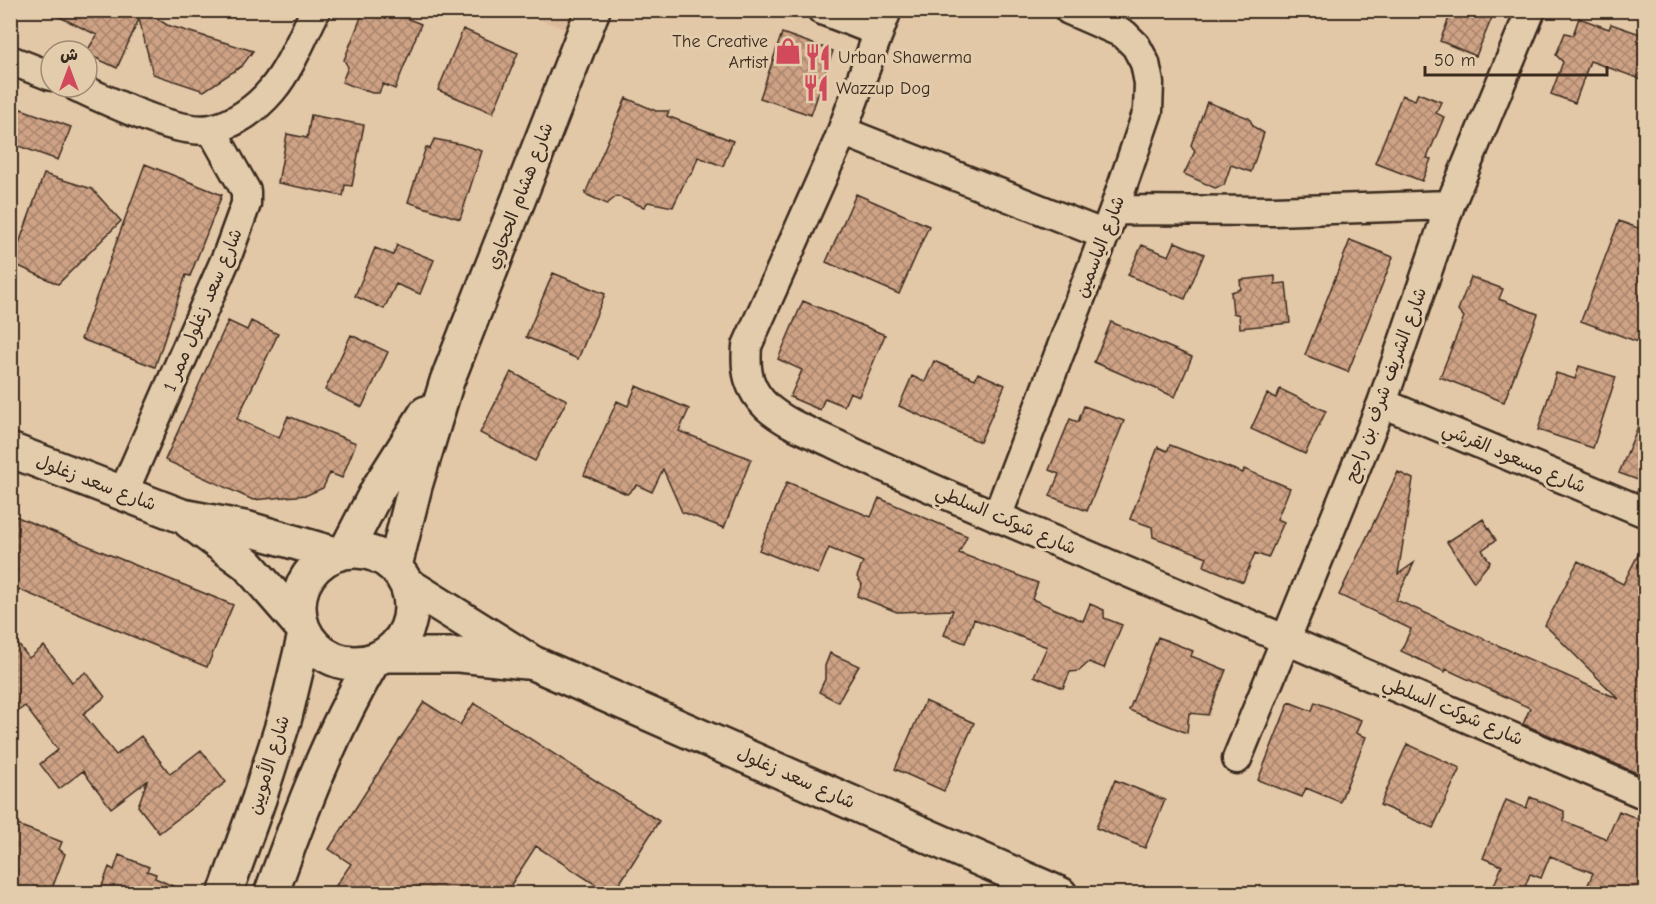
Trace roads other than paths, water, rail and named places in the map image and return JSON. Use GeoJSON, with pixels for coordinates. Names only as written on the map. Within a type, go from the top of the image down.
{"type":"FeatureCollection","features":[{"type":"Feature","properties":{"kind":"street"},"geometry":{"type":"LineString","coordinates":[[99,96],[150,117],[196,129],[211,129],[234,120],[255,106],[271,91],[285,70],[316,10]]}},
{"type":"Feature","properties":{"kind":"street","name":"شارع هشام الحجاوي"},"geometry":{"type":"LineString","coordinates":[[401,575],[415,486],[447,381],[593,10]]}},
{"type":"Feature","properties":{"kind":"street"},"geometry":{"type":"LineString","coordinates":[[822,10],[883,21]]}},
{"type":"Feature","properties":{"kind":"street","name":"شارع الياسمين"},"geometry":{"type":"LineString","coordinates":[[997,517],[1110,223],[1148,111],[1149,83],[1145,63],[1136,46],[1124,34],[1069,10]]}},
{"type":"Feature","properties":{"kind":"street","name":"شارع الشريف شرف بن راجح"},"geometry":{"type":"LineString","coordinates":[[1237,759],[1383,403],[1450,204],[1531,10]]}},
{"type":"Feature","properties":{"kind":"street","name":"شارع شوكت السلطي"},"geometry":{"type":"LineString","coordinates":[[883,21],[842,131],[747,346],[746,374],[756,395],[768,408],[786,420],[850,452],[997,517],[1287,639],[1646,795]]}},
{"type":"Feature","properties":{"kind":"street"},"geometry":{"type":"LineString","coordinates":[[10,60],[39,71]]}},
{"type":"Feature","properties":{"kind":"street","name":"شارع سعد زغلول ممر 1"},"geometry":{"type":"LineString","coordinates":[[123,493],[231,245],[246,204],[246,191],[242,182],[211,129]]}},
{"type":"Feature","properties":{"kind":"street"},"geometry":{"type":"LineString","coordinates":[[842,131],[1110,223],[1274,211],[1450,204]]}},
{"type":"Feature","properties":{"kind":"street","name":"شارع هشام الحجاوي"},"geometry":{"type":"LineString","coordinates":[[341,553],[378,489],[447,381]]}},
{"type":"Feature","properties":{"kind":"street","name":"شارع مسعود القرشي"},"geometry":{"type":"LineString","coordinates":[[1383,403],[1646,513]]}},
{"type":"Feature","properties":{"kind":"street","name":"شارع سعد زغلول"},"geometry":{"type":"LineString","coordinates":[[10,450],[182,516],[249,529],[341,553]]}},
{"type":"Feature","properties":{"kind":"street","name":"شارع سعد زغلول"},"geometry":{"type":"LineString","coordinates":[[182,516],[247,564],[303,630]]}},
{"type":"Feature","properties":{"kind":"street"},"geometry":{"type":"LineString","coordinates":[[271,894],[315,778],[357,687],[379,658],[397,645],[406,632],[411,616],[411,600],[401,575],[380,556],[363,551],[341,553],[320,562],[308,575],[300,591],[298,609],[303,630],[317,650],[334,660],[354,663],[379,658]]}},
{"type":"Feature","properties":{"kind":"street","name":"شارع سعد زغلول"},"geometry":{"type":"LineString","coordinates":[[401,575],[533,663],[1060,894]]}},
{"type":"Feature","properties":{"kind":"street","name":"شارع الأمويين"},"geometry":{"type":"LineString","coordinates":[[225,894],[275,747],[303,630]]}},
{"type":"Feature","properties":{"kind":"street","name":"شارع سعد زغلول"},"geometry":{"type":"LineString","coordinates":[[379,658],[459,655],[533,663]]}},
{"type":"Feature","properties":{"kind":"place","name":"The Creative Artist"},"geometry":{"type":"Point","coordinates":[788,51]}},
{"type":"Feature","properties":{"kind":"place","name":"Urban Shawerma"},"geometry":{"type":"Point","coordinates":[818,57]}},
{"type":"Feature","properties":{"kind":"place","name":"Wazzup Dog"},"geometry":{"type":"Point","coordinates":[816,88]}}]}
